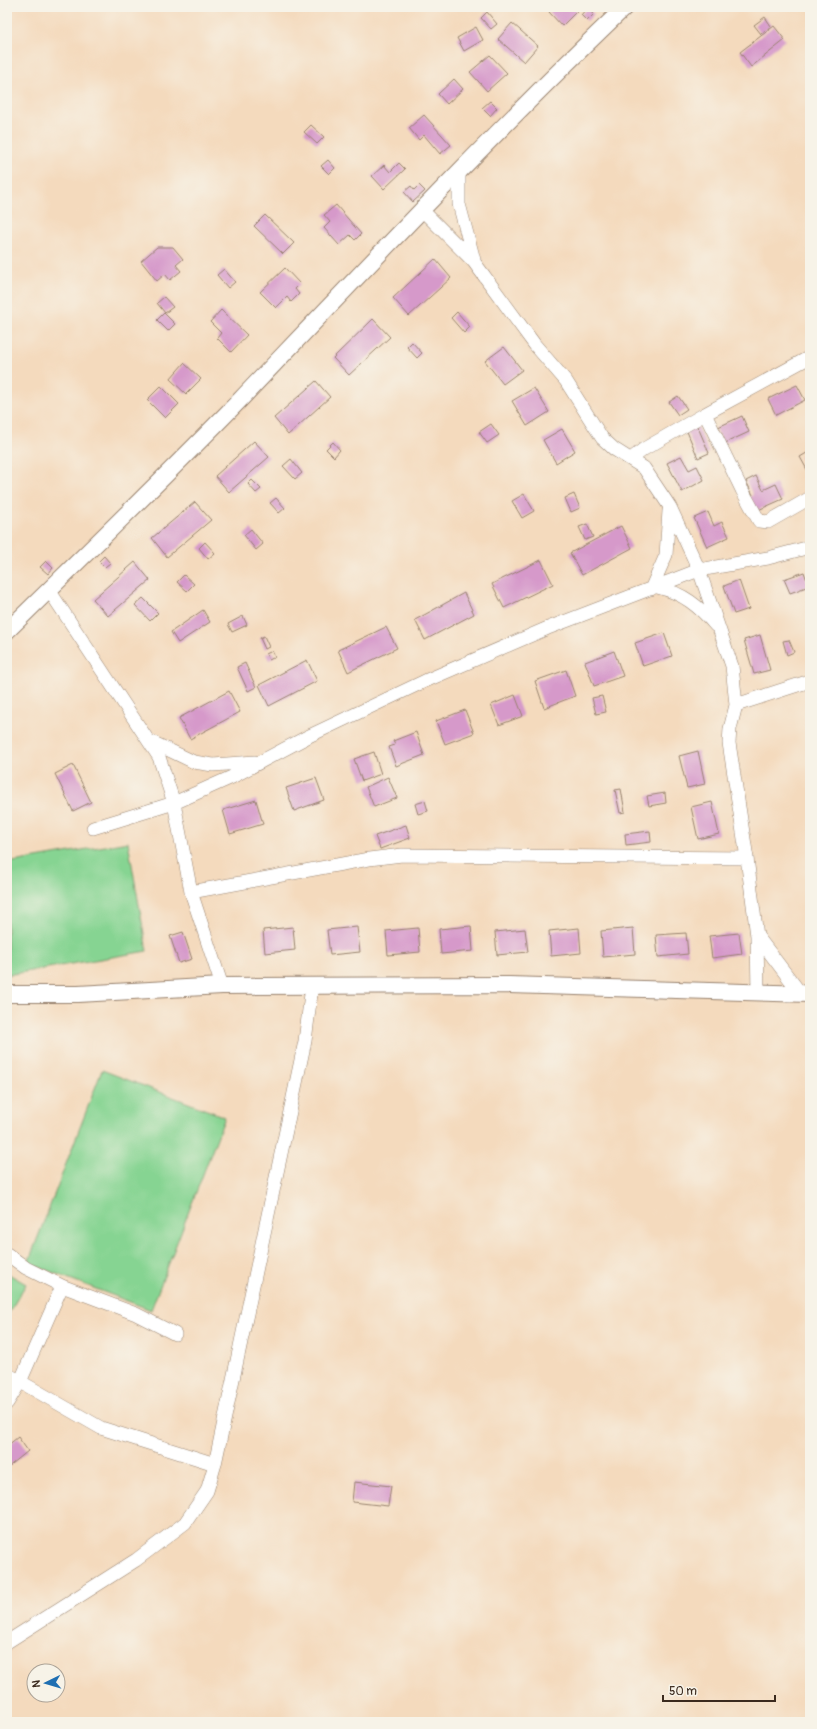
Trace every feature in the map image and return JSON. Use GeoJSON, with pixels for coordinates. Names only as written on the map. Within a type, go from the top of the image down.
{"type":"FeatureCollection","features":[{"type":"Feature","properties":{"kind":"street"},"geometry":{"type":"LineString","coordinates":[[7,631],[237,403],[421,209],[550,78],[625,7]]}},
{"type":"Feature","properties":{"kind":"street"},"geometry":{"type":"LineString","coordinates":[[459,172],[460,204],[474,262]]}},
{"type":"Feature","properties":{"kind":"street"},"geometry":{"type":"LineString","coordinates":[[421,209],[474,262],[534,344],[566,381],[602,438],[614,449],[644,468],[670,507],[699,570],[722,632],[732,666],[736,705],[730,729],[729,743],[747,858],[757,936],[758,993]]}},
{"type":"Feature","properties":{"kind":"street"},"geometry":{"type":"LineString","coordinates":[[631,459],[644,449],[810,356]]}},
{"type":"Feature","properties":{"kind":"street"},"geometry":{"type":"LineString","coordinates":[[705,414],[742,490],[759,521],[768,522],[810,498]]}},
{"type":"Feature","properties":{"kind":"street"},"geometry":{"type":"LineString","coordinates":[[654,588],[666,554],[670,507]]}},
{"type":"Feature","properties":{"kind":"street"},"geometry":{"type":"LineString","coordinates":[[93,828],[174,803],[232,777],[308,736],[425,681],[548,628],[699,570],[810,548]]}},
{"type":"Feature","properties":{"kind":"street"},"geometry":{"type":"LineString","coordinates":[[654,588],[685,597],[700,608],[722,632]]}},
{"type":"Feature","properties":{"kind":"street"},"geometry":{"type":"LineString","coordinates":[[49,590],[159,757],[174,803],[191,892],[222,986]]}},
{"type":"Feature","properties":{"kind":"street"},"geometry":{"type":"LineString","coordinates":[[736,705],[810,681]]}},
{"type":"Feature","properties":{"kind":"street"},"geometry":{"type":"LineString","coordinates":[[148,741],[194,762],[213,765],[260,762]]}},
{"type":"Feature","properties":{"kind":"street"},"geometry":{"type":"LineString","coordinates":[[191,892],[391,856],[747,858]]}},
{"type":"Feature","properties":{"kind":"street"},"geometry":{"type":"LineString","coordinates":[[757,936],[806,994]]}},
{"type":"Feature","properties":{"kind":"street"},"geometry":{"type":"LineString","coordinates":[[7,994],[78,994],[222,986],[509,985],[806,994]]}},
{"type":"Feature","properties":{"kind":"street"},"geometry":{"type":"LineString","coordinates":[[7,1642],[136,1560],[185,1523],[207,1490],[215,1464],[305,1041],[312,986]]}},
{"type":"Feature","properties":{"kind":"street"},"geometry":{"type":"LineString","coordinates":[[7,1254],[26,1268],[62,1286],[136,1314],[175,1334]]}},
{"type":"Feature","properties":{"kind":"street"},"geometry":{"type":"LineString","coordinates":[[7,1403],[20,1382],[62,1286]]}},
{"type":"Feature","properties":{"kind":"street"},"geometry":{"type":"LineString","coordinates":[[7,1374],[101,1428],[215,1464]]}},
{"type":"Feature","properties":{"kind":"green space"},"geometry":{"type":"Polygon","coordinates":[[[128,842],[147,951],[7,975],[7,863],[128,842]]]}},
{"type":"Feature","properties":{"kind":"green space"},"geometry":{"type":"Polygon","coordinates":[[[102,1070],[225,1117],[151,1310],[28,1263],[102,1070]]]}},
{"type":"Feature","properties":{"kind":"green space"},"geometry":{"type":"Polygon","coordinates":[[[7,1273],[26,1284],[7,1316],[7,1273]]]}},
{"type":"Feature","properties":{"kind":"building"},"geometry":{"type":"Polygon","coordinates":[[[554,7],[573,7],[577,11],[562,26],[549,12],[554,7]]]}},
{"type":"Feature","properties":{"kind":"building"},"geometry":{"type":"Polygon","coordinates":[[[587,8],[594,14],[587,21],[581,15],[587,8]]]}},
{"type":"Feature","properties":{"kind":"building"},"geometry":{"type":"Polygon","coordinates":[[[487,12],[497,24],[491,29],[481,18],[487,12]]]}},
{"type":"Feature","properties":{"kind":"building"},"geometry":{"type":"Polygon","coordinates":[[[765,17],[771,26],[761,34],[754,25],[765,17]]]}},
{"type":"Feature","properties":{"kind":"building"},"geometry":{"type":"Polygon","coordinates":[[[512,23],[538,46],[524,62],[498,39],[512,23]]]}},
{"type":"Feature","properties":{"kind":"building"},"geometry":{"type":"Polygon","coordinates":[[[774,26],[785,40],[751,67],[740,52],[774,26]]]}},
{"type":"Feature","properties":{"kind":"building"},"geometry":{"type":"Polygon","coordinates":[[[476,27],[483,40],[464,51],[457,38],[476,27]]]}},
{"type":"Feature","properties":{"kind":"building"},"geometry":{"type":"Polygon","coordinates":[[[490,55],[507,73],[487,91],[470,72],[490,55]]]}},
{"type":"Feature","properties":{"kind":"building"},"geometry":{"type":"Polygon","coordinates":[[[454,79],[463,89],[447,104],[438,94],[454,79]]]}},
{"type":"Feature","properties":{"kind":"building"},"geometry":{"type":"Polygon","coordinates":[[[490,101],[497,108],[490,116],[482,108],[490,101]]]}},
{"type":"Feature","properties":{"kind":"building"},"geometry":{"type":"Polygon","coordinates":[[[424,115],[451,145],[440,154],[424,135],[419,140],[409,128],[424,115]]]}},
{"type":"Feature","properties":{"kind":"building"},"geometry":{"type":"Polygon","coordinates":[[[311,125],[324,137],[317,144],[304,132],[311,125]]]}},
{"type":"Feature","properties":{"kind":"building"},"geometry":{"type":"Polygon","coordinates":[[[328,160],[335,168],[329,174],[321,166],[328,160]]]}},
{"type":"Feature","properties":{"kind":"building"},"geometry":{"type":"Polygon","coordinates":[[[399,163],[405,169],[384,189],[372,176],[384,165],[390,172],[399,163]]]}},
{"type":"Feature","properties":{"kind":"building"},"geometry":{"type":"Polygon","coordinates":[[[419,185],[425,191],[413,202],[404,192],[411,186],[414,190],[419,185]]]}},
{"type":"Feature","properties":{"kind":"building"},"geometry":{"type":"Polygon","coordinates":[[[336,205],[361,234],[355,240],[350,235],[339,245],[324,228],[330,222],[324,215],[336,205]]]}},
{"type":"Feature","properties":{"kind":"building"},"geometry":{"type":"Polygon","coordinates":[[[265,215],[294,243],[283,254],[254,226],[265,215]]]}},
{"type":"Feature","properties":{"kind":"building"},"geometry":{"type":"Polygon","coordinates":[[[157,247],[173,247],[183,259],[176,265],[181,271],[170,280],[165,274],[157,281],[141,261],[157,247]]]}},
{"type":"Feature","properties":{"kind":"building"},"geometry":{"type":"Polygon","coordinates":[[[435,259],[451,278],[409,316],[393,298],[435,259]]]}},
{"type":"Feature","properties":{"kind":"building"},"geometry":{"type":"Polygon","coordinates":[[[285,268],[300,284],[295,289],[299,294],[291,302],[287,297],[276,308],[260,292],[285,268]]]}},
{"type":"Feature","properties":{"kind":"building"},"geometry":{"type":"Polygon","coordinates":[[[224,269],[235,282],[228,288],[217,275],[224,269]]]}},
{"type":"Feature","properties":{"kind":"building"},"geometry":{"type":"Polygon","coordinates":[[[164,297],[173,307],[165,313],[157,303],[164,297]]]}},
{"type":"Feature","properties":{"kind":"building"},"geometry":{"type":"Polygon","coordinates":[[[221,310],[247,335],[231,352],[217,338],[221,333],[210,322],[221,310]]]}},
{"type":"Feature","properties":{"kind":"building"},"geometry":{"type":"Polygon","coordinates":[[[457,312],[470,327],[464,333],[451,318],[457,312]]]}},
{"type":"Feature","properties":{"kind":"building"},"geometry":{"type":"Polygon","coordinates":[[[164,313],[175,324],[168,331],[157,320],[164,313]]]}},
{"type":"Feature","properties":{"kind":"building"},"geometry":{"type":"Polygon","coordinates":[[[373,319],[390,337],[349,375],[333,358],[373,319]]]}},
{"type":"Feature","properties":{"kind":"building"},"geometry":{"type":"Polygon","coordinates":[[[412,342],[422,353],[417,358],[407,347],[412,342]]]}},
{"type":"Feature","properties":{"kind":"building"},"geometry":{"type":"Polygon","coordinates":[[[504,347],[522,370],[503,384],[485,361],[504,347]]]}},
{"type":"Feature","properties":{"kind":"building"},"geometry":{"type":"Polygon","coordinates":[[[184,363],[201,379],[186,394],[170,379],[184,363]]]}},
{"type":"Feature","properties":{"kind":"building"},"geometry":{"type":"Polygon","coordinates":[[[316,381],[330,397],[288,435],[274,418],[316,381]]]}},
{"type":"Feature","properties":{"kind":"building"},"geometry":{"type":"Polygon","coordinates":[[[797,385],[805,400],[776,415],[768,399],[797,385]]]}},
{"type":"Feature","properties":{"kind":"building"},"geometry":{"type":"Polygon","coordinates":[[[161,386],[179,404],[165,418],[147,400],[161,386]]]}},
{"type":"Feature","properties":{"kind":"building"},"geometry":{"type":"Polygon","coordinates":[[[534,388],[549,412],[527,426],[512,401],[534,388]]]}},
{"type":"Feature","properties":{"kind":"building"},"geometry":{"type":"Polygon","coordinates":[[[678,396],[687,409],[678,415],[669,402],[678,396]]]}},
{"type":"Feature","properties":{"kind":"building"},"geometry":{"type":"Polygon","coordinates":[[[742,416],[749,432],[723,444],[716,428],[742,416]]]}},
{"type":"Feature","properties":{"kind":"building"},"geometry":{"type":"Polygon","coordinates":[[[491,424],[499,435],[487,443],[479,432],[491,424]]]}},
{"type":"Feature","properties":{"kind":"building"},"geometry":{"type":"Polygon","coordinates":[[[697,425],[709,453],[698,458],[686,429],[697,425]]]}},
{"type":"Feature","properties":{"kind":"building"},"geometry":{"type":"Polygon","coordinates":[[[562,429],[575,451],[556,463],[543,440],[562,429]]]}},
{"type":"Feature","properties":{"kind":"building"},"geometry":{"type":"Polygon","coordinates":[[[254,441],[269,457],[229,492],[215,476],[254,441]]]}},
{"type":"Feature","properties":{"kind":"building"},"geometry":{"type":"Polygon","coordinates":[[[333,442],[340,450],[334,457],[326,449],[333,442]]]}},
{"type":"Feature","properties":{"kind":"building"},"geometry":{"type":"Polygon","coordinates":[[[810,451],[810,475],[800,457],[810,451]]]}},
{"type":"Feature","properties":{"kind":"building"},"geometry":{"type":"Polygon","coordinates":[[[681,456],[689,470],[697,466],[704,480],[682,492],[667,463],[681,456]]]}},
{"type":"Feature","properties":{"kind":"building"},"geometry":{"type":"Polygon","coordinates":[[[291,459],[302,473],[295,479],[283,466],[291,459]]]}},
{"type":"Feature","properties":{"kind":"building"},"geometry":{"type":"Polygon","coordinates":[[[756,476],[763,490],[776,484],[783,499],[756,511],[749,497],[753,495],[746,481],[756,476]]]}},
{"type":"Feature","properties":{"kind":"building"},"geometry":{"type":"Polygon","coordinates":[[[252,480],[261,489],[256,493],[248,484],[252,480]]]}},
{"type":"Feature","properties":{"kind":"building"},"geometry":{"type":"Polygon","coordinates":[[[524,494],[534,511],[522,518],[512,501],[524,494]]]}},
{"type":"Feature","properties":{"kind":"building"},"geometry":{"type":"Polygon","coordinates":[[[574,494],[580,508],[571,512],[565,498],[574,494]]]}},
{"type":"Feature","properties":{"kind":"building"},"geometry":{"type":"Polygon","coordinates":[[[276,498],[285,508],[279,513],[270,503],[276,498]]]}},
{"type":"Feature","properties":{"kind":"building"},"geometry":{"type":"Polygon","coordinates":[[[195,502],[211,520],[167,557],[152,538],[195,502]]]}},
{"type":"Feature","properties":{"kind":"building"},"geometry":{"type":"Polygon","coordinates":[[[708,512],[714,526],[722,522],[729,537],[707,547],[694,518],[708,512]]]}},
{"type":"Feature","properties":{"kind":"building"},"geometry":{"type":"Polygon","coordinates":[[[587,524],[593,537],[585,540],[579,527],[587,524]]]}},
{"type":"Feature","properties":{"kind":"building"},"geometry":{"type":"Polygon","coordinates":[[[621,526],[632,548],[582,575],[570,553],[621,526]]]}},
{"type":"Feature","properties":{"kind":"building"},"geometry":{"type":"Polygon","coordinates":[[[251,529],[263,544],[256,550],[244,535],[251,529]]]}},
{"type":"Feature","properties":{"kind":"building"},"geometry":{"type":"Polygon","coordinates":[[[205,542],[215,553],[208,559],[199,548],[205,542]]]}},
{"type":"Feature","properties":{"kind":"building"},"geometry":{"type":"Polygon","coordinates":[[[104,556],[110,563],[105,567],[99,561],[104,556]]]}},
{"type":"Feature","properties":{"kind":"building"},"geometry":{"type":"Polygon","coordinates":[[[541,560],[553,584],[504,608],[492,584],[541,560]]]}},
{"type":"Feature","properties":{"kind":"building"},"geometry":{"type":"Polygon","coordinates":[[[46,561],[53,568],[48,574],[40,567],[46,561]]]}},
{"type":"Feature","properties":{"kind":"building"},"geometry":{"type":"Polygon","coordinates":[[[135,562],[150,580],[108,616],[93,599],[135,562]]]}},
{"type":"Feature","properties":{"kind":"building"},"geometry":{"type":"Polygon","coordinates":[[[804,572],[809,586],[790,593],[784,579],[804,572]]]}},
{"type":"Feature","properties":{"kind":"building"},"geometry":{"type":"Polygon","coordinates":[[[184,575],[194,584],[187,591],[177,582],[184,575]]]}},
{"type":"Feature","properties":{"kind":"building"},"geometry":{"type":"Polygon","coordinates":[[[739,580],[749,609],[734,614],[724,586],[739,580]]]}},
{"type":"Feature","properties":{"kind":"building"},"geometry":{"type":"Polygon","coordinates":[[[464,593],[474,614],[425,640],[415,620],[464,593]]]}},
{"type":"Feature","properties":{"kind":"building"},"geometry":{"type":"Polygon","coordinates":[[[143,598],[158,613],[150,621],[135,605],[143,598]]]}},
{"type":"Feature","properties":{"kind":"building"},"geometry":{"type":"Polygon","coordinates":[[[203,610],[210,622],[178,643],[171,632],[203,610]]]}},
{"type":"Feature","properties":{"kind":"building"},"geometry":{"type":"Polygon","coordinates":[[[243,616],[247,625],[232,632],[228,624],[243,616]]]}},
{"type":"Feature","properties":{"kind":"building"},"geometry":{"type":"Polygon","coordinates":[[[386,627],[397,648],[348,672],[338,650],[386,627]]]}},
{"type":"Feature","properties":{"kind":"building"},"geometry":{"type":"Polygon","coordinates":[[[664,633],[672,656],[643,666],[635,643],[664,633]]]}},
{"type":"Feature","properties":{"kind":"building"},"geometry":{"type":"Polygon","coordinates":[[[760,635],[770,670],[754,674],[744,640],[760,635]]]}},
{"type":"Feature","properties":{"kind":"building"},"geometry":{"type":"Polygon","coordinates":[[[264,636],[269,647],[265,649],[260,638],[264,636]]]}},
{"type":"Feature","properties":{"kind":"building"},"geometry":{"type":"Polygon","coordinates":[[[789,640],[794,652],[787,655],[783,641],[789,640]]]}},
{"type":"Feature","properties":{"kind":"building"},"geometry":{"type":"Polygon","coordinates":[[[272,651],[275,657],[269,660],[266,654],[272,651]]]}},
{"type":"Feature","properties":{"kind":"building"},"geometry":{"type":"Polygon","coordinates":[[[614,651],[623,676],[594,686],[585,662],[614,651]]]}},
{"type":"Feature","properties":{"kind":"building"},"geometry":{"type":"Polygon","coordinates":[[[307,660],[317,681],[269,706],[259,685],[307,660]]]}},
{"type":"Feature","properties":{"kind":"building"},"geometry":{"type":"Polygon","coordinates":[[[245,663],[256,687],[248,691],[237,667],[245,663]]]}},
{"type":"Feature","properties":{"kind":"building"},"geometry":{"type":"Polygon","coordinates":[[[566,670],[575,696],[544,708],[535,681],[566,670]]]}},
{"type":"Feature","properties":{"kind":"building"},"geometry":{"type":"Polygon","coordinates":[[[229,691],[240,712],[190,739],[179,718],[229,691]]]}},
{"type":"Feature","properties":{"kind":"building"},"geometry":{"type":"Polygon","coordinates":[[[515,695],[523,716],[499,725],[491,705],[515,695]]]}},
{"type":"Feature","properties":{"kind":"building"},"geometry":{"type":"Polygon","coordinates":[[[602,696],[606,712],[596,714],[592,698],[602,696]]]}},
{"type":"Feature","properties":{"kind":"building"},"geometry":{"type":"Polygon","coordinates":[[[465,710],[474,733],[445,744],[436,721],[465,710]]]}},
{"type":"Feature","properties":{"kind":"building"},"geometry":{"type":"Polygon","coordinates":[[[416,732],[424,755],[396,766],[389,747],[395,745],[393,741],[416,732]]]}},
{"type":"Feature","properties":{"kind":"building"},"geometry":{"type":"Polygon","coordinates":[[[698,751],[705,784],[687,788],[679,756],[698,751]]]}},
{"type":"Feature","properties":{"kind":"building"},"geometry":{"type":"Polygon","coordinates":[[[374,752],[381,774],[362,781],[354,759],[374,752]]]}},
{"type":"Feature","properties":{"kind":"building"},"geometry":{"type":"Polygon","coordinates":[[[73,765],[91,802],[73,811],[55,774],[73,765]]]}},
{"type":"Feature","properties":{"kind":"building"},"geometry":{"type":"Polygon","coordinates":[[[388,777],[397,798],[374,807],[366,787],[388,777]]]}},
{"type":"Feature","properties":{"kind":"building"},"geometry":{"type":"Polygon","coordinates":[[[316,778],[324,800],[294,811],[286,788],[316,778]]]}},
{"type":"Feature","properties":{"kind":"building"},"geometry":{"type":"Polygon","coordinates":[[[621,789],[625,812],[620,813],[615,790],[621,789]]]}},
{"type":"Feature","properties":{"kind":"building"},"geometry":{"type":"Polygon","coordinates":[[[665,793],[666,803],[649,806],[647,796],[665,793]]]}},
{"type":"Feature","properties":{"kind":"building"},"geometry":{"type":"Polygon","coordinates":[[[256,800],[263,824],[230,834],[223,810],[256,800]]]}},
{"type":"Feature","properties":{"kind":"building"},"geometry":{"type":"Polygon","coordinates":[[[425,801],[428,811],[418,814],[415,804],[425,801]]]}},
{"type":"Feature","properties":{"kind":"building"},"geometry":{"type":"Polygon","coordinates":[[[712,802],[719,834],[698,839],[691,807],[712,802]]]}},
{"type":"Feature","properties":{"kind":"building"},"geometry":{"type":"Polygon","coordinates":[[[406,825],[410,838],[380,849],[375,836],[406,825]]]}},
{"type":"Feature","properties":{"kind":"building"},"geometry":{"type":"Polygon","coordinates":[[[650,831],[651,842],[626,845],[625,834],[650,831]]]}},
{"type":"Feature","properties":{"kind":"building"},"geometry":{"type":"Polygon","coordinates":[[[471,926],[473,951],[441,954],[439,929],[471,926]]]}},
{"type":"Feature","properties":{"kind":"building"},"geometry":{"type":"Polygon","coordinates":[[[293,927],[295,950],[265,953],[263,930],[293,927]]]}},
{"type":"Feature","properties":{"kind":"building"},"geometry":{"type":"Polygon","coordinates":[[[357,927],[360,952],[330,955],[327,930],[357,927]]]}},
{"type":"Feature","properties":{"kind":"building"},"geometry":{"type":"Polygon","coordinates":[[[418,928],[420,952],[388,955],[386,931],[418,928]]]}},
{"type":"Feature","properties":{"kind":"building"},"geometry":{"type":"Polygon","coordinates":[[[579,928],[581,953],[551,956],[549,931],[579,928]]]}},
{"type":"Feature","properties":{"kind":"building"},"geometry":{"type":"Polygon","coordinates":[[[633,928],[635,954],[603,957],[601,931],[633,928]]]}},
{"type":"Feature","properties":{"kind":"building"},"geometry":{"type":"Polygon","coordinates":[[[525,929],[528,952],[497,955],[495,932],[525,929]]]}},
{"type":"Feature","properties":{"kind":"building"},"geometry":{"type":"Polygon","coordinates":[[[183,932],[192,959],[179,963],[170,936],[183,932]]]}},
{"type":"Feature","properties":{"kind":"building"},"geometry":{"type":"Polygon","coordinates":[[[686,933],[688,954],[658,957],[656,935],[686,933]]]}},
{"type":"Feature","properties":{"kind":"building"},"geometry":{"type":"Polygon","coordinates":[[[739,933],[742,954],[712,958],[709,936],[739,933]]]}},
{"type":"Feature","properties":{"kind":"building"},"geometry":{"type":"Polygon","coordinates":[[[18,1437],[28,1451],[7,1468],[7,1446],[18,1437]]]}},
{"type":"Feature","properties":{"kind":"building"},"geometry":{"type":"Polygon","coordinates":[[[354,1482],[391,1486],[388,1506],[352,1502],[354,1482]]]}}]}
